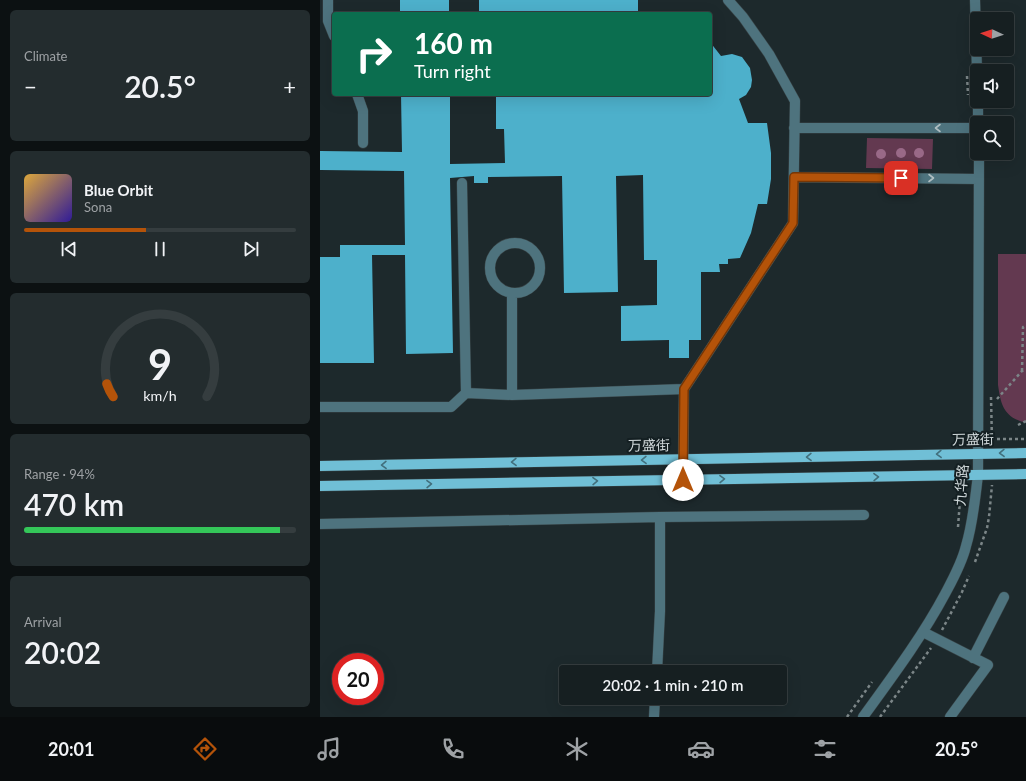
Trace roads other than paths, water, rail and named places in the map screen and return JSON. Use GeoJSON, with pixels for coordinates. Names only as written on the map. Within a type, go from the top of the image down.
{"type":"FeatureCollection","features":[{"type":"Feature","properties":{"kind":"main road","name":"万盛街"},"geometry":{"type":"LineString","coordinates":[[320,466],[1026,452]]}},
{"type":"Feature","properties":{"kind":"main road"},"geometry":{"type":"LineString","coordinates":[[320,486],[1026,474]]}},
{"type":"Feature","properties":{"kind":"street"},"geometry":{"type":"LineString","coordinates":[[328,0],[328,21],[332,31]]}},
{"type":"Feature","properties":{"kind":"street"},"geometry":{"type":"LineString","coordinates":[[683,480],[684,389],[793,223],[795,101],[769,54],[743,17],[728,0]]}},
{"type":"Feature","properties":{"kind":"street"},"geometry":{"type":"LineString","coordinates":[[972,64],[975,0]]}},
{"type":"Feature","properties":{"kind":"street"},"geometry":{"type":"LineString","coordinates":[[358,96],[363,111],[363,143]]}},
{"type":"Feature","properties":{"kind":"street"},"geometry":{"type":"LineString","coordinates":[[794,128],[970,128]]}},
{"type":"Feature","properties":{"kind":"street","name":"九华路"},"geometry":{"type":"LineString","coordinates":[[863,717],[923,632],[955,575],[966,548],[971,527],[978,475],[978,160]]}},
{"type":"Feature","properties":{"kind":"street"},"geometry":{"type":"LineString","coordinates":[[794,177],[979,179]]}},
{"type":"Feature","properties":{"kind":"street"},"geometry":{"type":"LineString","coordinates":[[462,183],[466,393]]}},
{"type":"Feature","properties":{"kind":"street"},"geometry":{"type":"LineString","coordinates":[[510,243],[518,243],[525,245],[536,254],[540,268],[537,282],[532,287],[519,294],[512,294],[498,288],[490,276],[489,269],[493,255],[498,249],[510,243]]}},
{"type":"Feature","properties":{"kind":"street"},"geometry":{"type":"LineString","coordinates":[[512,294],[512,395]]}},
{"type":"Feature","properties":{"kind":"street"},"geometry":{"type":"LineString","coordinates":[[320,407],[451,407],[466,393],[512,395],[684,389]]}},
{"type":"Feature","properties":{"kind":"street"},"geometry":{"type":"LineString","coordinates":[[320,524],[660,517],[864,515]]}},
{"type":"Feature","properties":{"kind":"street"},"geometry":{"type":"LineString","coordinates":[[657,665],[660,611],[660,517]]}},
{"type":"Feature","properties":{"kind":"street"},"geometry":{"type":"LineString","coordinates":[[973,658],[1004,598]]}},
{"type":"Feature","properties":{"kind":"street"},"geometry":{"type":"LineString","coordinates":[[923,632],[988,665],[950,717]]}},
{"type":"Feature","properties":{"kind":"street"},"geometry":{"type":"LineString","coordinates":[[654,717],[655,705]]}}]}
